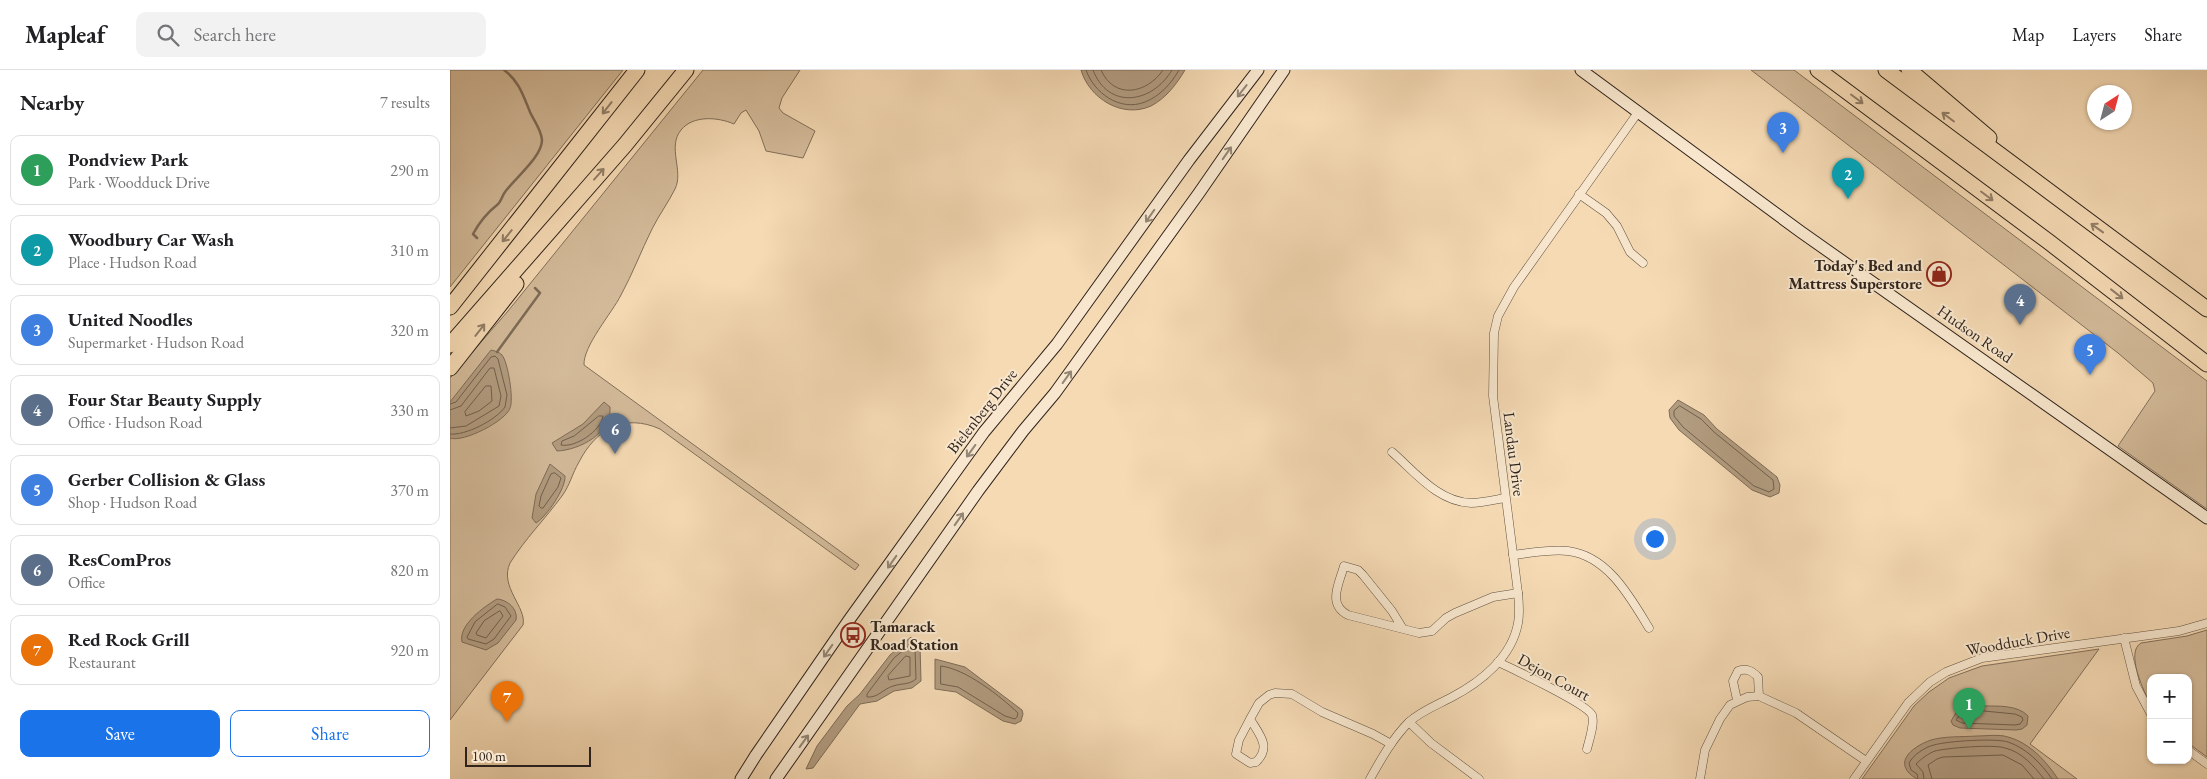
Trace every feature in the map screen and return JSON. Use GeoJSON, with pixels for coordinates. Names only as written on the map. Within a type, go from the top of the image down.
{"type":"FeatureCollection","features":[{"type":"Feature","properties":{"kind":"highway"},"geometry":{"type":"LineString","coordinates":[[450,307],[637,70]]}},
{"type":"Feature","properties":{"kind":"highway"},"geometry":{"type":"LineString","coordinates":[[450,345],[625,145],[686,70]]}},
{"type":"Feature","properties":{"kind":"highway"},"geometry":{"type":"LineString","coordinates":[[1818,70],[2207,364]]}},
{"type":"Feature","properties":{"kind":"highway"},"geometry":{"type":"LineString","coordinates":[[1886,70],[2207,309]]}},
{"type":"Feature","properties":{"kind":"highway"},"geometry":{"type":"LineString","coordinates":[[1909,70],[1976,124],[2029,177]]}},
{"type":"Feature","properties":{"kind":"highway"},"geometry":{"type":"LineString","coordinates":[[450,368],[512,291],[567,211]]}},
{"type":"Feature","properties":{"kind":"street","name":"Bielenberg Drive"},"geometry":{"type":"LineString","coordinates":[[741,779],[849,620],[979,440],[1057,344],[1189,160],[1258,70]]}},
{"type":"Feature","properties":{"kind":"street"},"geometry":{"type":"LineString","coordinates":[[776,779],[978,490],[1022,431],[1061,385],[1188,209],[1284,70]]}},
{"type":"Feature","properties":{"kind":"street","name":"Hudson Road"},"geometry":{"type":"LineString","coordinates":[[1581,70],[1801,232],[2207,518]]}},
{"type":"Feature","properties":{"kind":"street","name":"Landau Drive"},"geometry":{"type":"LineString","coordinates":[[1370,779],[1392,744],[1409,722],[1466,689],[1498,662],[1506,652],[1516,632],[1519,621],[1518,593],[1493,396],[1492,349],[1498,316],[1514,286],[1639,111]]}},
{"type":"Feature","properties":{"kind":"street"},"geometry":{"type":"LineString","coordinates":[[1579,194],[1606,213],[1617,226],[1630,252],[1643,263]]}},
{"type":"Feature","properties":{"kind":"street"},"geometry":{"type":"LineString","coordinates":[[1392,452],[1436,491],[1452,500],[1471,503],[1505,498]]}},
{"type":"Feature","properties":{"kind":"street"},"geometry":{"type":"LineString","coordinates":[[1513,555],[1568,551],[1596,561],[1610,573],[1632,600],[1649,628]]}},
{"type":"Feature","properties":{"kind":"street"},"geometry":{"type":"LineString","coordinates":[[1403,629],[1392,610],[1363,575],[1358,570],[1344,566],[1335,595],[1335,602],[1342,612],[1403,629],[1419,633],[1432,632],[1455,613],[1493,598],[1518,593]]}},
{"type":"Feature","properties":{"kind":"street","name":"Woodduck Drive"},"geometry":{"type":"LineString","coordinates":[[1854,779],[1908,703],[1930,682],[1946,672],[1982,658],[2179,632],[2207,623]]}},
{"type":"Feature","properties":{"kind":"street"},"geometry":{"type":"LineString","coordinates":[[2124,638],[2136,686],[2147,707]]}},
{"type":"Feature","properties":{"kind":"street","name":"Dejon Court"},"geometry":{"type":"LineString","coordinates":[[1498,662],[1572,700],[1589,712],[1592,720],[1587,749]]}},
{"type":"Feature","properties":{"kind":"street"},"geometry":{"type":"LineString","coordinates":[[1737,700],[1733,681],[1738,671],[1743,670],[1749,670],[1758,677],[1759,696]]}},
{"type":"Feature","properties":{"kind":"street"},"geometry":{"type":"LineString","coordinates":[[1250,719],[1264,743],[1265,750],[1256,762],[1250,763],[1236,754],[1239,740],[1250,719],[1259,703],[1275,693],[1292,694],[1322,712],[1392,744]]}},
{"type":"Feature","properties":{"kind":"street"},"geometry":{"type":"LineString","coordinates":[[1700,779],[1705,750],[1712,733],[1730,705],[1737,700],[1759,696],[1811,722],[1866,761]]}},
{"type":"Feature","properties":{"kind":"street"},"geometry":{"type":"LineString","coordinates":[[1409,722],[1431,743],[1479,779]]}},
{"type":"Feature","properties":{"kind":"street"},"geometry":{"type":"LineString","coordinates":[[2192,753],[2207,764]]}},
{"type":"Feature","properties":{"kind":"shaded area"},"geometry":{"type":"Polygon","coordinates":[[[450,70],[623,70],[450,287],[450,70]]]}},
{"type":"Feature","properties":{"kind":"shaded area"},"geometry":{"type":"Polygon","coordinates":[[[703,70],[800,70],[782,98],[779,108],[783,113],[815,131],[803,158],[766,151],[759,131],[746,110],[741,113],[734,124],[721,120],[706,119],[692,122],[681,130],[675,144],[678,175],[675,189],[652,229],[621,295],[593,339],[585,357],[584,365],[859,565],[855,570],[660,429],[647,424],[635,423],[612,427],[586,450],[562,496],[510,563],[508,580],[521,611],[523,625],[450,720],[450,378],[508,311],[703,70]]]}},
{"type":"Feature","properties":{"kind":"shaded area"},"geometry":{"type":"Polygon","coordinates":[[[1751,70],[1794,70],[2207,381],[2207,509],[2118,446],[2155,391],[2153,383],[2118,353],[1751,70]]]}},
{"type":"Feature","properties":{"kind":"shaded area"},"geometry":{"type":"Polygon","coordinates":[[[2207,630],[2207,757],[2192,746],[2192,674],[2147,674],[2147,697],[2135,663],[2137,648],[2141,643],[2187,636],[2207,630]]]}},
{"type":"Feature","properties":{"kind":"shaded area"},"geometry":{"type":"Polygon","coordinates":[[[2099,649],[2030,744],[2077,779],[1862,779],[1914,706],[1929,692],[1949,678],[1982,666],[2099,649]]]}},
{"type":"Feature","properties":{"kind":"water"},"geometry":{"type":"Polygon","coordinates":[[[1081,70],[1185,70],[1170,91],[1156,103],[1140,109],[1129,110],[1118,108],[1099,97],[1085,80],[1081,70]]]}},
{"type":"Feature","properties":{"kind":"water"},"geometry":{"type":"Polygon","coordinates":[[[491,350],[502,355],[506,365],[511,390],[510,408],[501,419],[483,430],[456,439],[450,438],[450,402],[491,350]]]}},
{"type":"Feature","properties":{"kind":"water"},"geometry":{"type":"Polygon","coordinates":[[[1678,400],[1704,415],[1717,429],[1777,477],[1780,485],[1779,493],[1770,497],[1752,490],[1679,430],[1670,418],[1669,410],[1678,400]]]}},
{"type":"Feature","properties":{"kind":"water"},"geometry":{"type":"Polygon","coordinates":[[[604,402],[610,407],[609,416],[606,425],[600,432],[593,438],[575,447],[557,451],[552,443],[583,424],[604,402]]]}},
{"type":"Feature","properties":{"kind":"water"},"geometry":{"type":"Polygon","coordinates":[[[550,464],[565,476],[564,481],[555,501],[536,523],[532,518],[536,494],[550,464]]]}},
{"type":"Feature","properties":{"kind":"water"},"geometry":{"type":"Polygon","coordinates":[[[497,599],[505,601],[511,606],[516,616],[516,620],[498,643],[486,650],[462,642],[464,629],[468,623],[486,606],[497,599]]]}},
{"type":"Feature","properties":{"kind":"water"},"geometry":{"type":"Polygon","coordinates":[[[911,637],[920,645],[921,681],[912,688],[894,691],[877,701],[860,704],[813,768],[806,769],[817,746],[847,706],[860,694],[890,655],[911,637]]]}},
{"type":"Feature","properties":{"kind":"water"},"geometry":{"type":"Polygon","coordinates":[[[935,659],[965,667],[1022,710],[1021,721],[1015,724],[1003,721],[956,692],[935,689],[935,659]]]}},
{"type":"Feature","properties":{"kind":"water"},"geometry":{"type":"Polygon","coordinates":[[[1984,706],[2008,707],[2024,712],[2028,716],[2027,725],[2022,729],[2016,730],[1960,728],[1953,725],[1951,721],[1957,711],[1984,706]]]}},
{"type":"Feature","properties":{"kind":"water"},"geometry":{"type":"Polygon","coordinates":[[[1997,735],[2016,740],[2030,748],[2043,759],[2058,779],[1917,779],[1905,768],[1907,756],[1911,751],[1931,740],[1997,735]]]}},
{"type":"Feature","properties":{"kind":"waterway"},"geometry":{"type":"LineString","coordinates":[[477,238],[473,234],[478,226],[498,204],[505,192],[533,160],[541,147],[542,140],[539,129],[520,89],[504,70]]}},
{"type":"Feature","properties":{"kind":"waterway"},"geometry":{"type":"LineString","coordinates":[[497,352],[540,293],[535,288]]}},
{"type":"Feature","properties":{"kind":"place","name":"United Noodles"},"geometry":{"type":"Point","coordinates":[1783,153]}},
{"type":"Feature","properties":{"kind":"place","name":"Woodbury Car Wash"},"geometry":{"type":"Point","coordinates":[1848,199]}},
{"type":"Feature","properties":{"kind":"place","name":"Today's Bed and Mattress Superstore"},"geometry":{"type":"Point","coordinates":[1939,274]}},
{"type":"Feature","properties":{"kind":"place","name":"Four Star Beauty Supply"},"geometry":{"type":"Point","coordinates":[2020,325]}},
{"type":"Feature","properties":{"kind":"place","name":"Gerber Collision & Glass"},"geometry":{"type":"Point","coordinates":[2090,375]}},
{"type":"Feature","properties":{"kind":"place","name":"ResComPros"},"geometry":{"type":"Point","coordinates":[615,454]}},
{"type":"Feature","properties":{"kind":"place","name":"Tamarack Road Station"},"geometry":{"type":"Point","coordinates":[853,635]}},
{"type":"Feature","properties":{"kind":"place","name":"Red Rock Grill"},"geometry":{"type":"Point","coordinates":[507,722]}},
{"type":"Feature","properties":{"kind":"place","name":"Pondview Park"},"geometry":{"type":"Point","coordinates":[1969,729]}}]}
